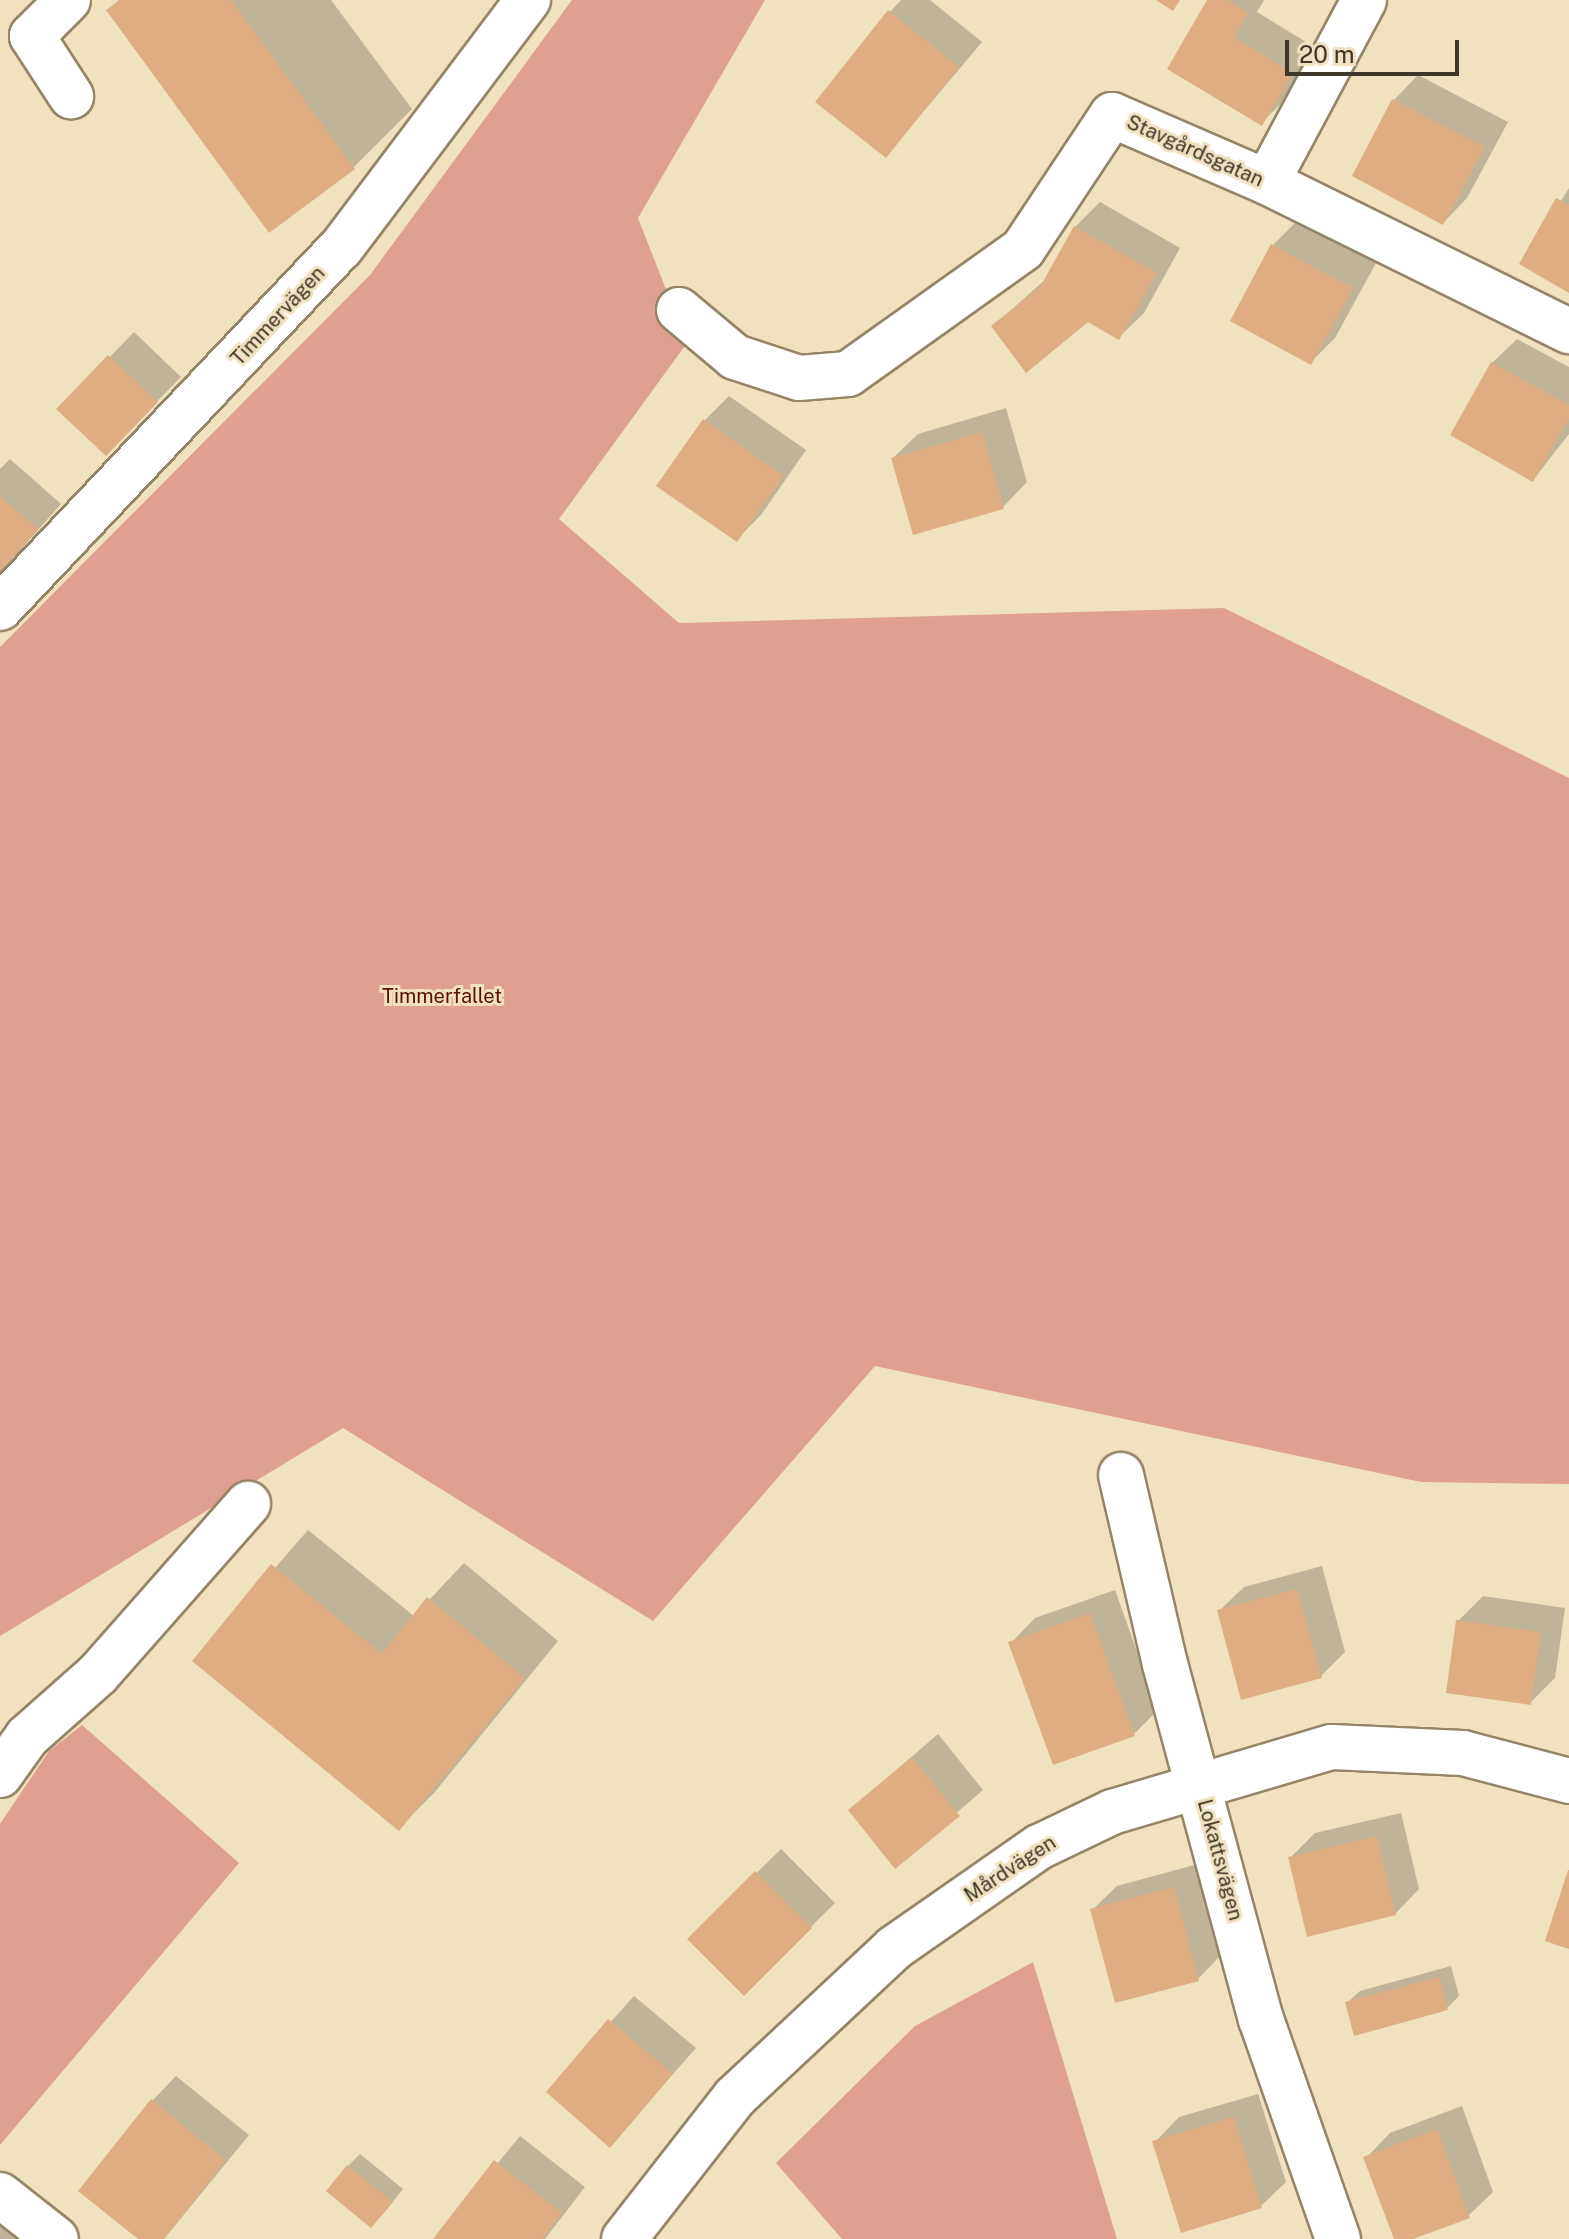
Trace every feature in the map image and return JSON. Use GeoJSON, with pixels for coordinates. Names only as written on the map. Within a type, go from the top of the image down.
{"type":"FeatureCollection","features":[{"type":"Feature","properties":{"kind":"street"},"geometry":{"type":"LineString","coordinates":[[68,0],[32,36],[71,96]]}},
{"type":"Feature","properties":{"kind":"street","name":"Timmervägen"},"geometry":{"type":"LineString","coordinates":[[0,608],[341,248],[528,0]]}},
{"type":"Feature","properties":{"kind":"street"},"geometry":{"type":"LineString","coordinates":[[1267,182],[1364,0]]}},
{"type":"Feature","properties":{"kind":"street","name":"Stavgårdsgatan"},"geometry":{"type":"LineString","coordinates":[[679,310],[735,357],[799,378],[848,374],[1023,249],[1112,115],[1267,182],[1569,331]]}},
{"type":"Feature","properties":{"kind":"street","name":"Lokattsvägen"},"geometry":{"type":"LineString","coordinates":[[1121,1475],[1165,1664],[1261,2019],[1338,2239]]}},
{"type":"Feature","properties":{"kind":"street"},"geometry":{"type":"LineString","coordinates":[[0,1775],[27,1737],[98,1674],[248,1504]]}},
{"type":"Feature","properties":{"kind":"street","name":"Mårdvägen"},"geometry":{"type":"LineString","coordinates":[[624,2239],[735,2097],[894,1948],[1039,1847],[1112,1812],[1332,1747],[1463,1753],[1569,1781]]}},
{"type":"Feature","properties":{"kind":"street"},"geometry":{"type":"LineString","coordinates":[[0,2195],[56,2239]]}},
{"type":"Feature","properties":{"kind":"green space","name":"Timmerfallet"},"geometry":{"type":"Polygon","coordinates":[[[572,0],[765,0],[638,218],[687,343],[559,519],[679,623],[1224,608],[1569,778],[1569,1484],[1421,1482],[875,1366],[653,1621],[343,1428],[0,1636],[0,647],[370,275],[572,0]]]}},
{"type":"Feature","properties":{"kind":"green space"},"geometry":{"type":"Polygon","coordinates":[[[82,1725],[239,1863],[0,2145],[0,1824],[49,1751],[82,1725]]]}},
{"type":"Feature","properties":{"kind":"green space"},"geometry":{"type":"Polygon","coordinates":[[[1033,1962],[1117,2239],[842,2239],[776,2163],[915,2026],[1033,1962]]]}},
{"type":"Feature","properties":{"kind":"building"},"geometry":{"type":"Polygon","coordinates":[[[120,0],[231,0],[355,169],[269,233],[106,10],[120,0]]]}},
{"type":"Feature","properties":{"kind":"building"},"geometry":{"type":"Polygon","coordinates":[[[1156,0],[1180,0],[1173,11],[1156,0]]]}},
{"type":"Feature","properties":{"kind":"building"},"geometry":{"type":"Polygon","coordinates":[[[1207,0],[1227,0],[1248,13],[1234,37],[1293,73],[1262,126],[1167,69],[1207,0]]]}},
{"type":"Feature","properties":{"kind":"building"},"geometry":{"type":"Polygon","coordinates":[[[888,10],[959,67],[886,158],[815,102],[888,10]]]}},
{"type":"Feature","properties":{"kind":"building"},"geometry":{"type":"Polygon","coordinates":[[[1392,99],[1485,147],[1443,225],[1352,176],[1392,99]]]}},
{"type":"Feature","properties":{"kind":"building"},"geometry":{"type":"Polygon","coordinates":[[[1556,198],[1569,205],[1569,293],[1519,264],[1556,198]]]}},
{"type":"Feature","properties":{"kind":"building"},"geometry":{"type":"Polygon","coordinates":[[[1074,226],[1157,273],[1119,340],[1088,322],[1026,373],[991,326],[1040,287],[1074,226]]]}},
{"type":"Feature","properties":{"kind":"building"},"geometry":{"type":"Polygon","coordinates":[[[1271,244],[1353,288],[1311,365],[1230,321],[1271,244]]]}},
{"type":"Feature","properties":{"kind":"building"},"geometry":{"type":"Polygon","coordinates":[[[108,355],[158,402],[106,456],[56,409],[108,355]]]}},
{"type":"Feature","properties":{"kind":"building"},"geometry":{"type":"Polygon","coordinates":[[[1491,362],[1569,405],[1569,418],[1533,482],[1450,435],[1491,362]]]}},
{"type":"Feature","properties":{"kind":"building"},"geometry":{"type":"Polygon","coordinates":[[[703,419],[784,476],[737,542],[656,486],[703,419]]]}},
{"type":"Feature","properties":{"kind":"building"},"geometry":{"type":"Polygon","coordinates":[[[982,432],[1004,509],[913,535],[891,458],[982,432]]]}},
{"type":"Feature","properties":{"kind":"building"},"geometry":{"type":"Polygon","coordinates":[[[0,496],[38,529],[0,572],[0,496]]]}},
{"type":"Feature","properties":{"kind":"building"},"geometry":{"type":"Polygon","coordinates":[[[271,1564],[382,1654],[427,1597],[525,1678],[399,1831],[192,1661],[271,1564]]]}},
{"type":"Feature","properties":{"kind":"building"},"geometry":{"type":"Polygon","coordinates":[[[1297,1589],[1322,1678],[1241,1700],[1217,1610],[1297,1589]]]}},
{"type":"Feature","properties":{"kind":"building"},"geometry":{"type":"Polygon","coordinates":[[[1090,1613],[1135,1736],[1053,1765],[1008,1642],[1090,1613]]]}},
{"type":"Feature","properties":{"kind":"building"},"geometry":{"type":"Polygon","coordinates":[[[1456,1620],[1541,1632],[1531,1705],[1446,1693],[1456,1620]]]}},
{"type":"Feature","properties":{"kind":"building"},"geometry":{"type":"Polygon","coordinates":[[[912,1757],[960,1816],[895,1869],[848,1810],[912,1757]]]}},
{"type":"Feature","properties":{"kind":"building"},"geometry":{"type":"Polygon","coordinates":[[[1377,1836],[1396,1915],[1307,1937],[1288,1857],[1377,1836]]]}},
{"type":"Feature","properties":{"kind":"building"},"geometry":{"type":"Polygon","coordinates":[[[1569,1870],[1569,1949],[1545,1941],[1569,1870]]]}},
{"type":"Feature","properties":{"kind":"building"},"geometry":{"type":"Polygon","coordinates":[[[755,1871],[812,1928],[744,1996],[687,1939],[755,1871]]]}},
{"type":"Feature","properties":{"kind":"building"},"geometry":{"type":"Polygon","coordinates":[[[1174,1887],[1199,1981],[1115,2003],[1090,1909],[1174,1887]]]}},
{"type":"Feature","properties":{"kind":"building"},"geometry":{"type":"Polygon","coordinates":[[[1439,1977],[1448,2010],[1354,2036],[1345,2002],[1439,1977]]]}},
{"type":"Feature","properties":{"kind":"building"},"geometry":{"type":"Polygon","coordinates":[[[608,2019],[673,2074],[610,2148],[546,2092],[608,2019]]]}},
{"type":"Feature","properties":{"kind":"building"},"geometry":{"type":"Polygon","coordinates":[[[151,2099],[226,2160],[164,2239],[138,2239],[78,2191],[151,2099]]]}},
{"type":"Feature","properties":{"kind":"building"},"geometry":{"type":"Polygon","coordinates":[[[1234,2117],[1262,2208],[1181,2233],[1152,2141],[1234,2117]]]}},
{"type":"Feature","properties":{"kind":"building"},"geometry":{"type":"Polygon","coordinates":[[[1437,2129],[1470,2218],[1413,2239],[1394,2239],[1363,2157],[1437,2129]]]}},
{"type":"Feature","properties":{"kind":"building"},"geometry":{"type":"Polygon","coordinates":[[[494,2160],[562,2213],[542,2239],[433,2239],[494,2160]]]}},
{"type":"Feature","properties":{"kind":"building"},"geometry":{"type":"Polygon","coordinates":[[[347,2165],[393,2202],[371,2228],[326,2191],[347,2165]]]}}]}
